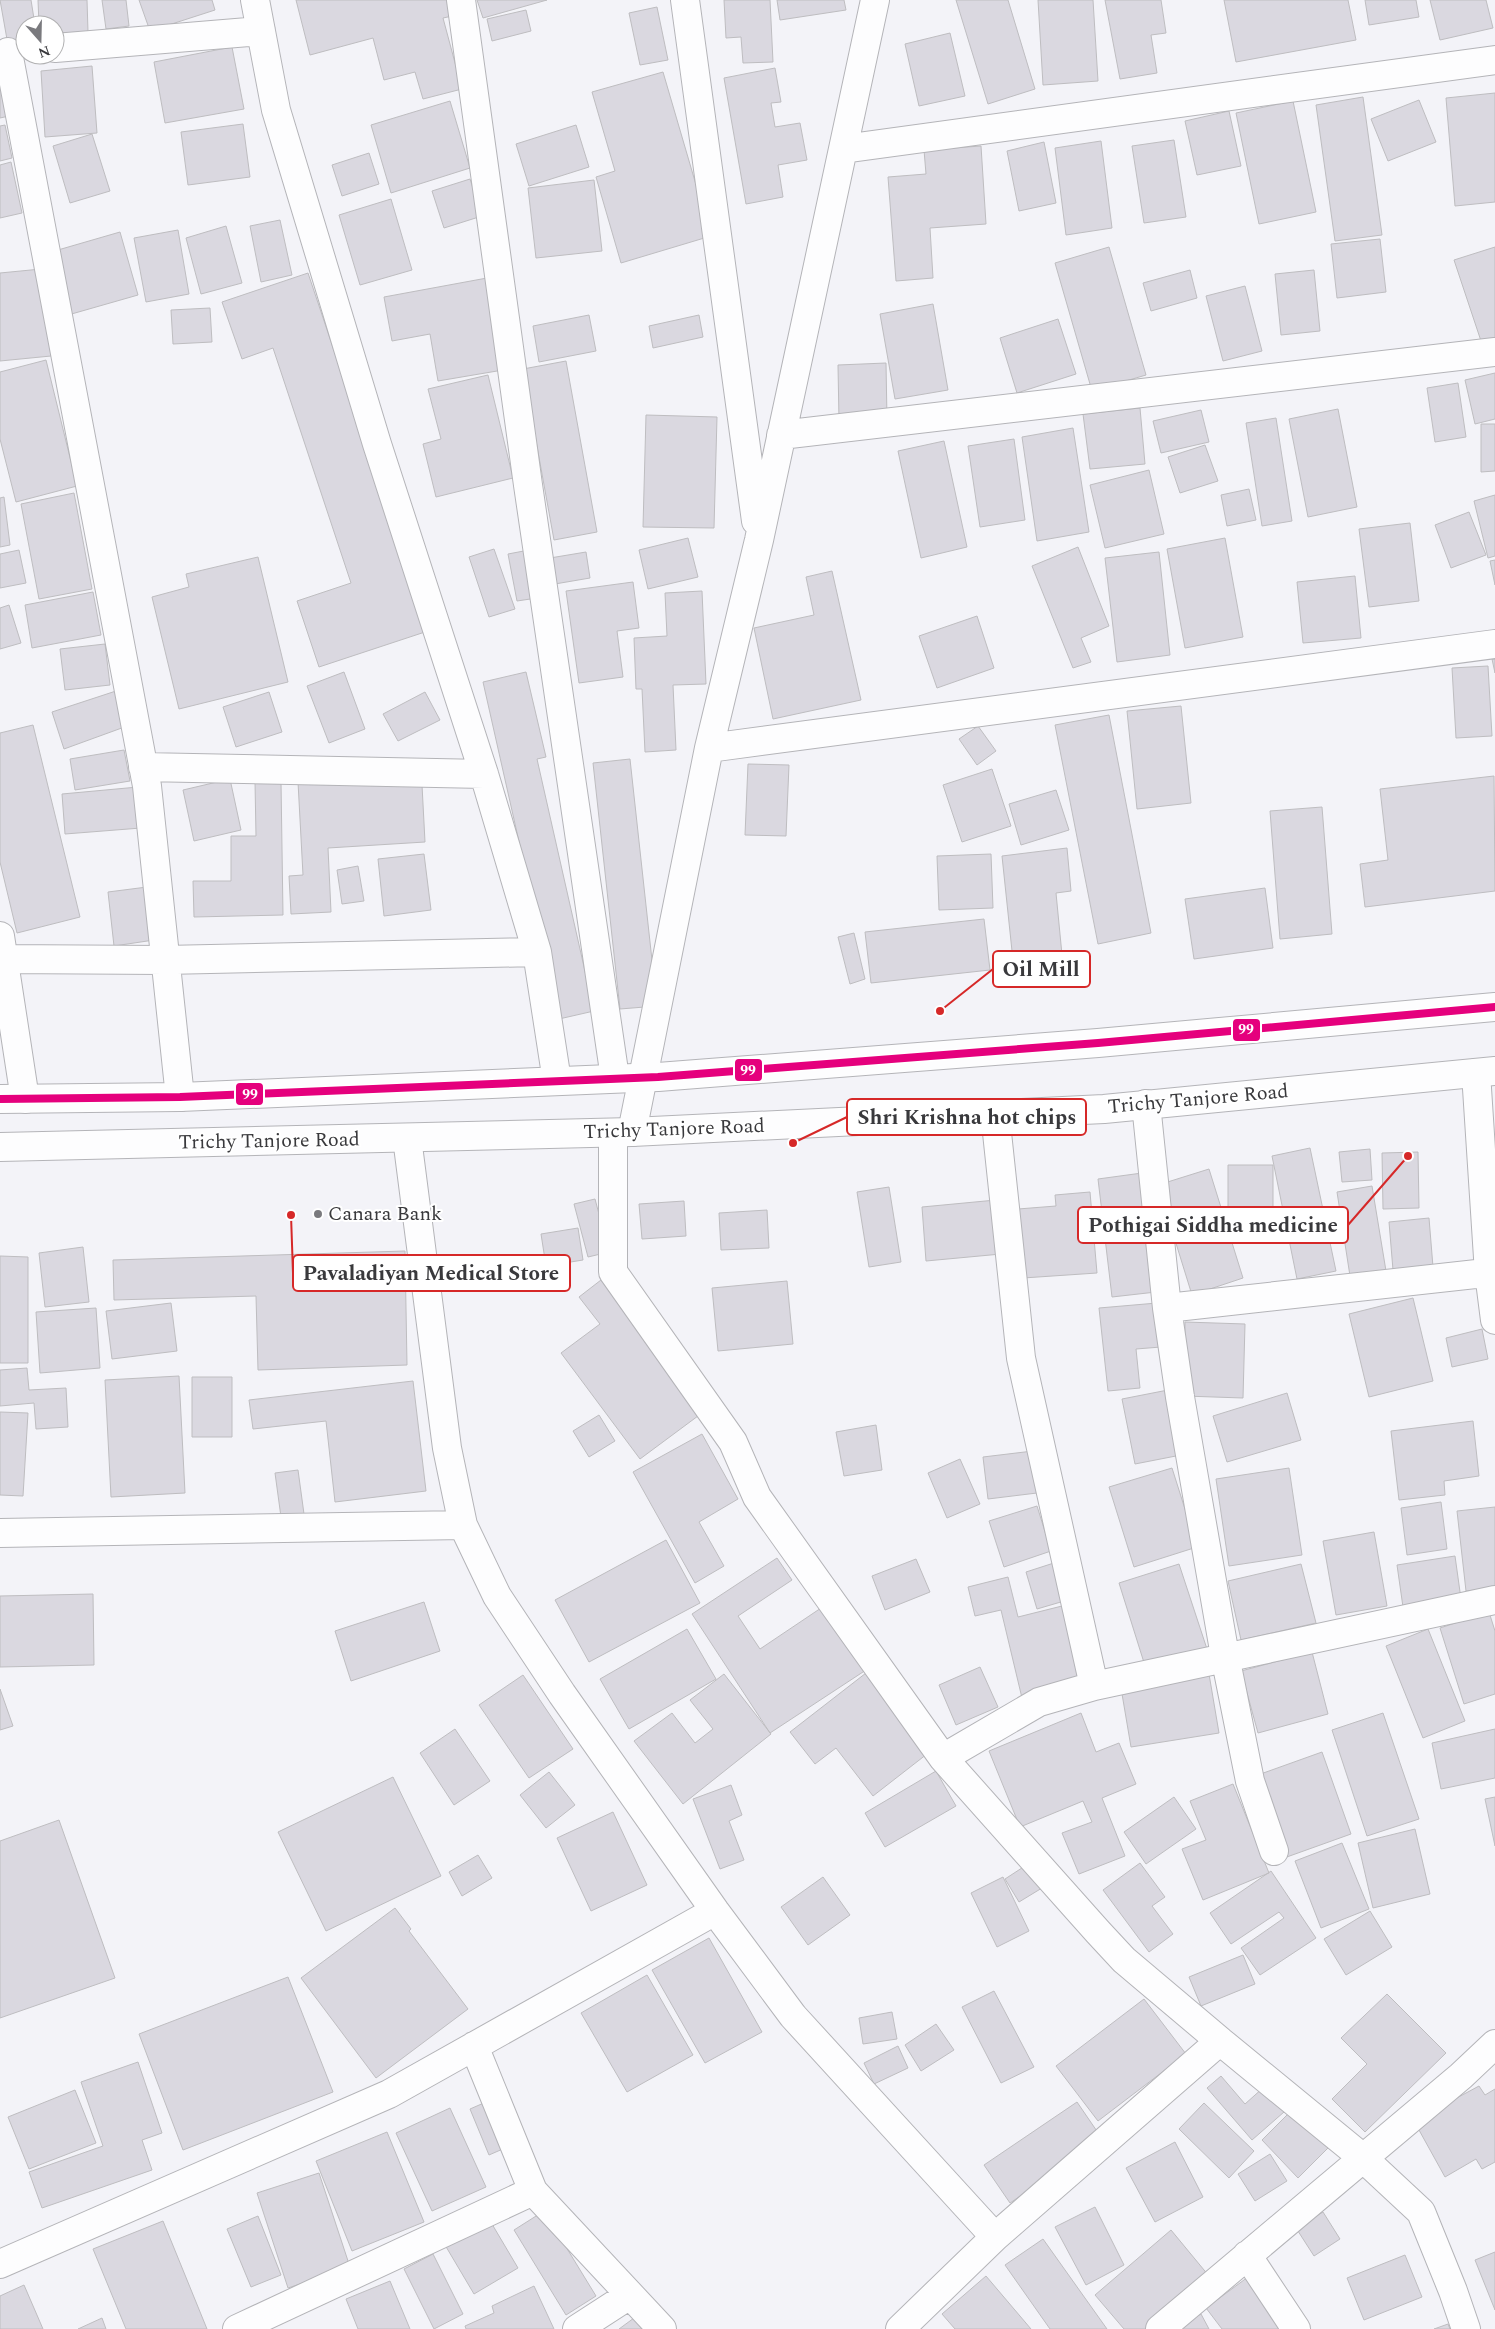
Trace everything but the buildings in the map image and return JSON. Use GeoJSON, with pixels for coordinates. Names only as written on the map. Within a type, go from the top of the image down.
{"type":"FeatureCollection","features":[{"type":"Feature","properties":{"kind":"main road"},"geometry":{"type":"LineString","coordinates":[[256,0],[276,110],[377,444],[484,774],[537,952],[557,1081]]}},
{"type":"Feature","properties":{"kind":"main road"},"geometry":{"type":"LineString","coordinates":[[461,0],[530,495],[615,1078]]}},
{"type":"Feature","properties":{"kind":"main road"},"geometry":{"type":"LineString","coordinates":[[685,0],[759,540]]}},
{"type":"Feature","properties":{"kind":"main road"},"geometry":{"type":"LineString","coordinates":[[875,0],[759,540],[709,748],[644,1078],[622,1133],[613,1272],[732,1442],[758,1497],[943,1758],[1124,1960],[1362,2158],[1421,2212],[1453,2291],[1466,2329]]}},
{"type":"Feature","properties":{"kind":"main road"},"geometry":{"type":"LineString","coordinates":[[65,47],[261,31]]}},
{"type":"Feature","properties":{"kind":"main road"},"geometry":{"type":"LineString","coordinates":[[11,52],[147,786],[180,1097]]}},
{"type":"Feature","properties":{"kind":"main road"},"geometry":{"type":"LineString","coordinates":[[844,149],[1495,60]]}},
{"type":"Feature","properties":{"kind":"main road"},"geometry":{"type":"LineString","coordinates":[[782,435],[1495,352]]}},
{"type":"Feature","properties":{"kind":"main road"},"geometry":{"type":"LineString","coordinates":[[709,748],[1495,644]]}},
{"type":"Feature","properties":{"kind":"main road"},"geometry":{"type":"LineString","coordinates":[[143,767],[484,774]]}},
{"type":"Feature","properties":{"kind":"main road"},"geometry":{"type":"LineString","coordinates":[[537,952],[165,960],[1,951],[13,1099],[180,1097],[644,1078],[1098,1043],[1495,1007]]}},
{"type":"Feature","properties":{"kind":"main road"},"geometry":{"type":"LineString","coordinates":[[1485,1072],[1495,1320]]}},
{"type":"Feature","properties":{"kind":"main road","name":"Trichy Tanjore Road"},"geometry":{"type":"LineString","coordinates":[[0,1147],[622,1133],[995,1114],[1146,1104],[1485,1072]]}},
{"type":"Feature","properties":{"kind":"main road"},"geometry":{"type":"LineString","coordinates":[[1146,1104],[1167,1308],[1180,1397],[1225,1656],[1250,1781],[1274,1851]]}},
{"type":"Feature","properties":{"kind":"main road"},"geometry":{"type":"LineString","coordinates":[[995,1114],[1021,1358],[1094,1686]]}},
{"type":"Feature","properties":{"kind":"main road"},"geometry":{"type":"LineString","coordinates":[[407,1138],[446,1448],[463,1524],[497,1596],[562,1694],[715,1911],[793,2016],[995,2237]]}},
{"type":"Feature","properties":{"kind":"main road"},"geometry":{"type":"LineString","coordinates":[[1167,1308],[1492,1273]]}},
{"type":"Feature","properties":{"kind":"main road"},"geometry":{"type":"LineString","coordinates":[[0,1533],[463,1524]]}},
{"type":"Feature","properties":{"kind":"main road"},"geometry":{"type":"LineString","coordinates":[[943,1758],[1039,1702],[1094,1686],[1225,1656],[1495,1600]]}},
{"type":"Feature","properties":{"kind":"main road"},"geometry":{"type":"LineString","coordinates":[[0,2264],[389,2094],[715,1911]]}},
{"type":"Feature","properties":{"kind":"main road"},"geometry":{"type":"LineString","coordinates":[[900,2329],[995,2237],[1220,2041]]}},
{"type":"Feature","properties":{"kind":"main road"},"geometry":{"type":"LineString","coordinates":[[1160,2329],[1462,2076],[1495,2044]]}},
{"type":"Feature","properties":{"kind":"main road"},"geometry":{"type":"LineString","coordinates":[[474,2046],[533,2191],[628,2296],[662,2329]]}},
{"type":"Feature","properties":{"kind":"main road"},"geometry":{"type":"LineString","coordinates":[[237,2329],[533,2191]]}},
{"type":"Feature","properties":{"kind":"main road"},"geometry":{"type":"LineString","coordinates":[[1247,2255],[1296,2329]]}},
{"type":"Feature","properties":{"kind":"main road"},"geometry":{"type":"LineString","coordinates":[[577,2329],[628,2296]]}},
{"type":"Feature","properties":{"kind":"transit line","name":"99"},"geometry":{"type":"LineString","coordinates":[[0,1099],[180,1097],[658,1077],[1098,1043],[1495,1007]]}},
{"type":"Feature","properties":{"kind":"place","name":"Oil Mill"},"geometry":{"type":"Point","coordinates":[940,1011]}},
{"type":"Feature","properties":{"kind":"place","name":"Shri Krishna hot chips"},"geometry":{"type":"Point","coordinates":[793,1143]}},
{"type":"Feature","properties":{"kind":"place","name":"Pothigai Siddha medicine"},"geometry":{"type":"Point","coordinates":[1408,1156]}},
{"type":"Feature","properties":{"kind":"place","name":"Canara Bank"},"geometry":{"type":"Point","coordinates":[318,1214]}},
{"type":"Feature","properties":{"kind":"place","name":"Pavaladiyan Medical Store"},"geometry":{"type":"Point","coordinates":[291,1215]}}]}
